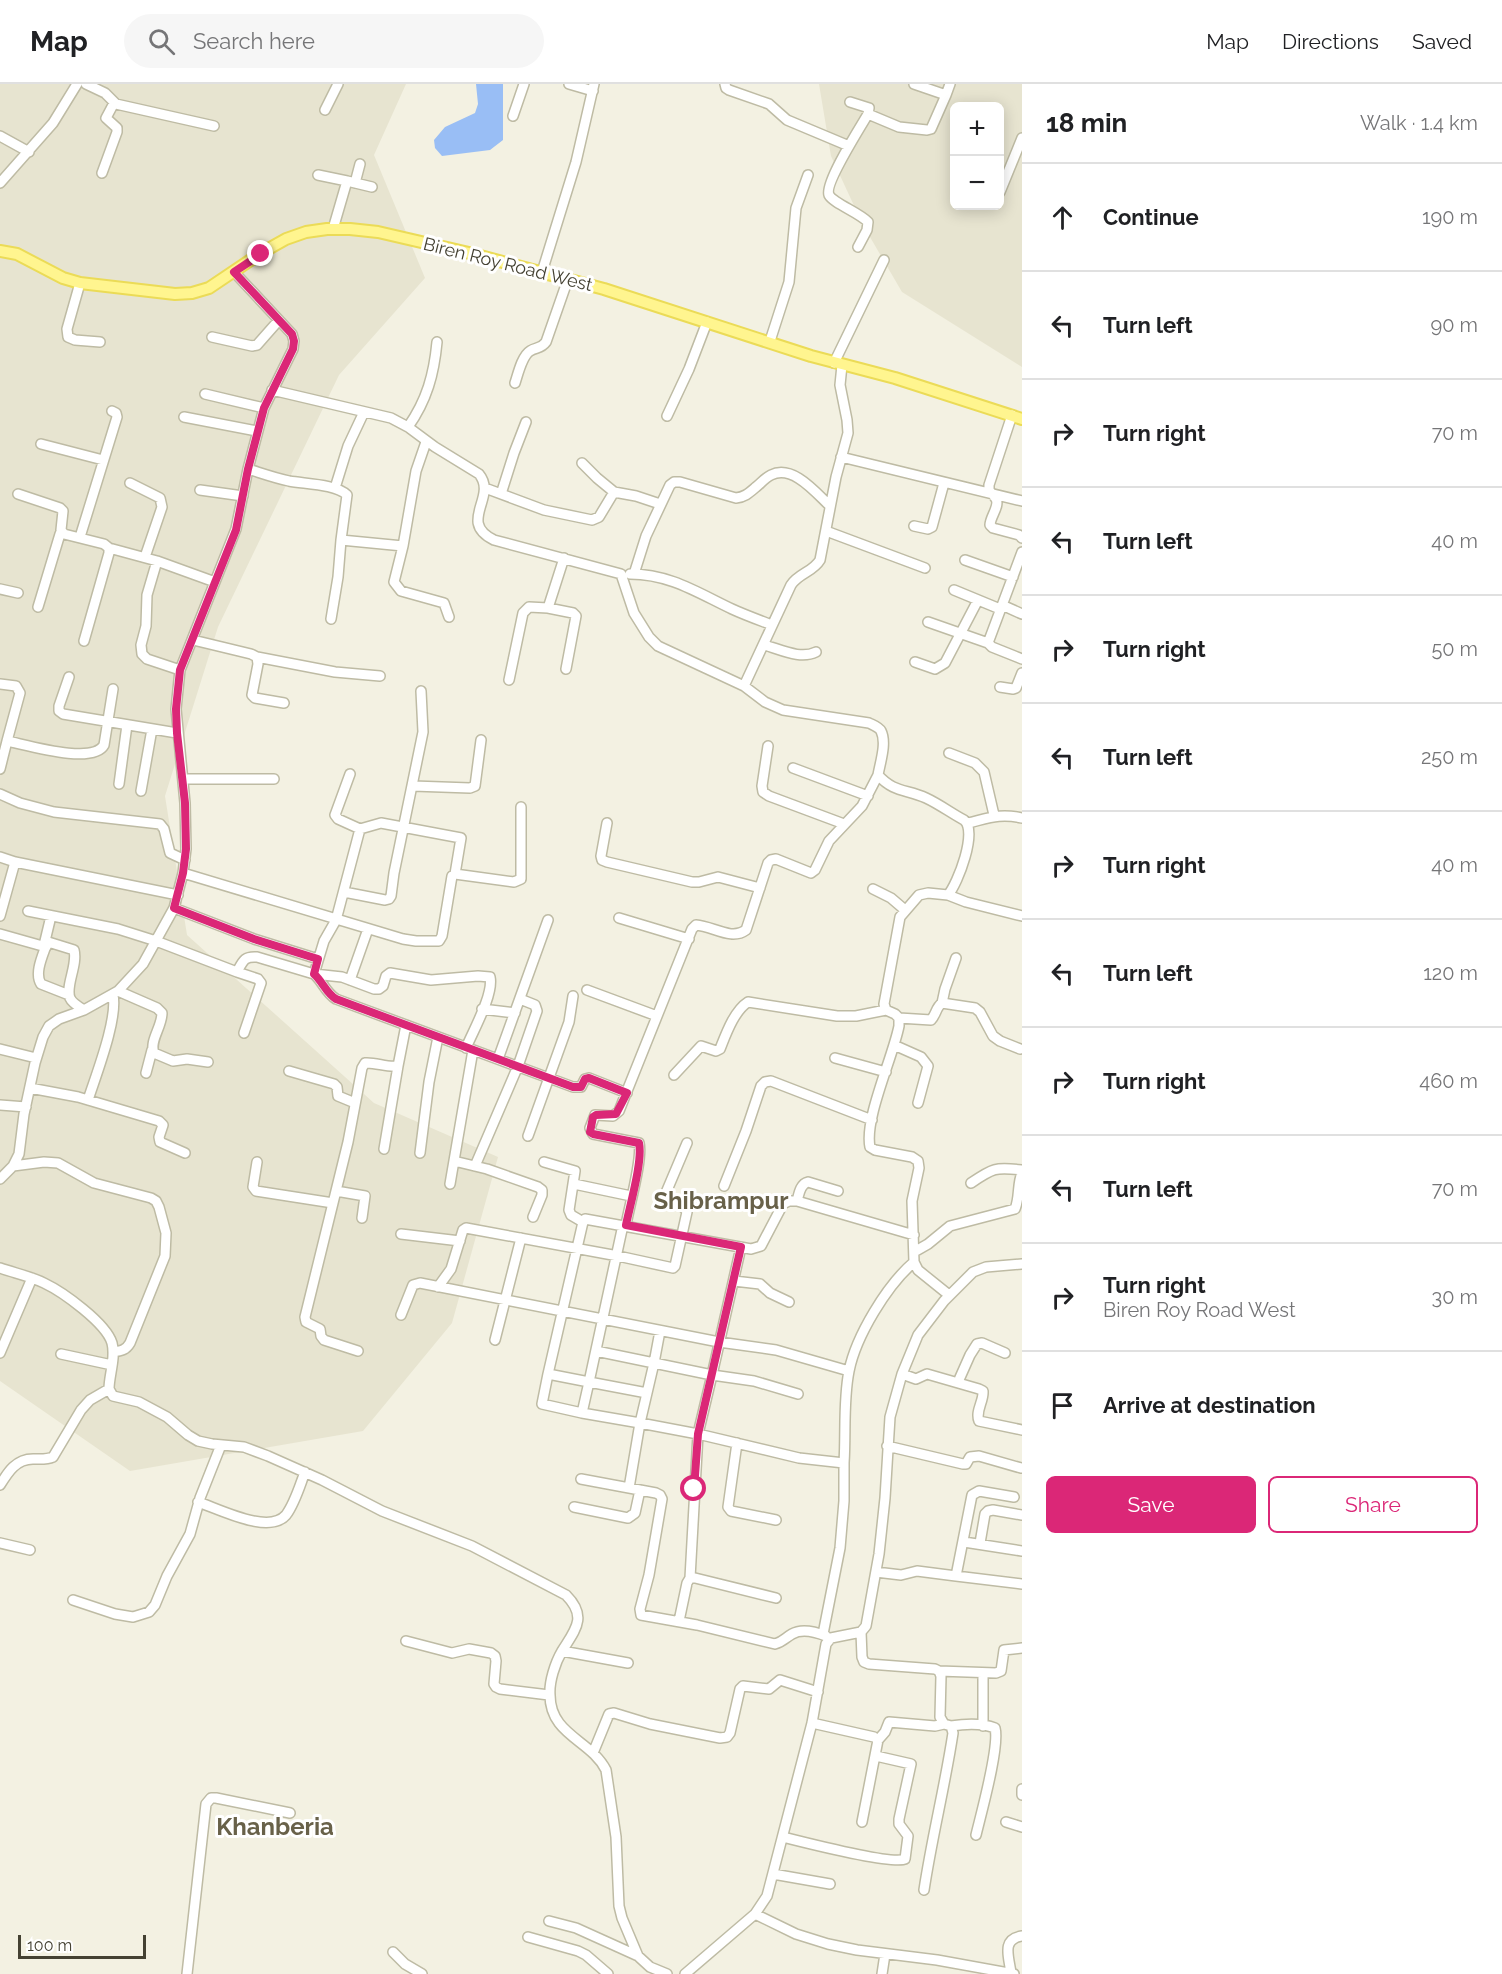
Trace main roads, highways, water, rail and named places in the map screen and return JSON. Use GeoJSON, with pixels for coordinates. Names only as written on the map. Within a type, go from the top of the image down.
{"type":"FeatureCollection","features":[{"type":"Feature","properties":{"kind":"main road","name":"Biren Roy Road West"},"geometry":{"type":"LineString","coordinates":[[0,251],[17,254],[63,278],[80,283],[176,294],[192,293],[209,288],[286,239],[306,232],[333,229],[378,232],[568,279],[838,364],[896,378],[1017,417]]}},
{"type":"Feature","properties":{"kind":"water"},"geometry":{"type":"Polygon","coordinates":[[[476,84],[503,84],[503,140],[490,150],[442,156],[435,148],[434,140],[445,127],[475,113],[478,104],[476,84]]]}},
{"type":"Feature","properties":{"kind":"district","name":"Shibrampur"},"geometry":{"type":"Point","coordinates":[721,1200]}},
{"type":"Feature","properties":{"kind":"district","name":"Khanberia"},"geometry":{"type":"Point","coordinates":[275,1826]}}]}
